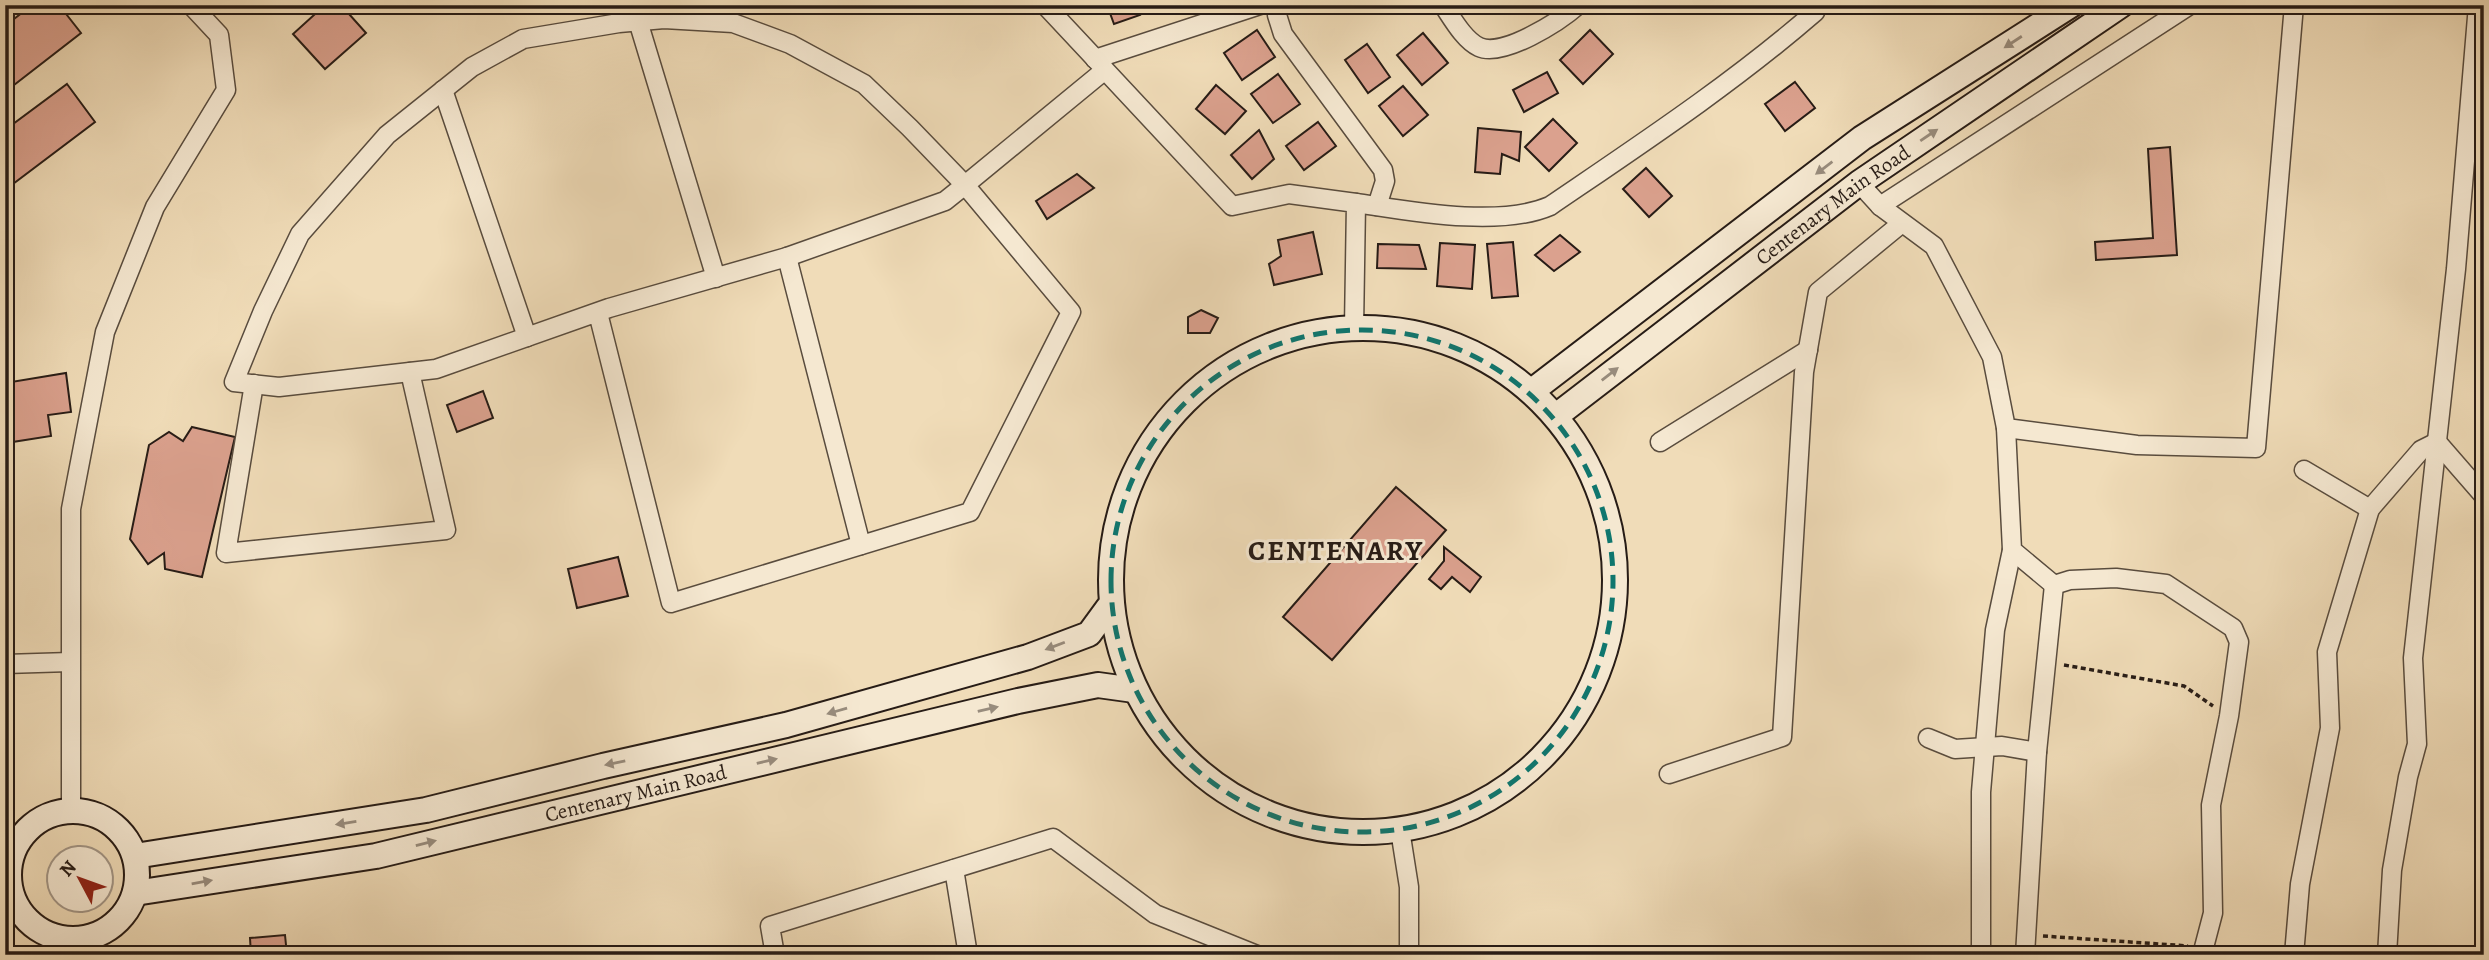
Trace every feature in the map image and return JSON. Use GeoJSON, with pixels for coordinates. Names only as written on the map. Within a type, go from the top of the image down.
{"type":"FeatureCollection","features":[{"type":"Feature","properties":{"kind":"street"},"geometry":{"type":"LineString","coordinates":[[71,810],[71,509],[105,332],[155,207],[226,90],[219,35],[191,5]]}},
{"type":"Feature","properties":{"kind":"street"},"geometry":{"type":"LineString","coordinates":[[1045,5],[1232,206],[1289,194],[1436,215],[1517,216],[1550,206],[1661,131],[1772,49],[1815,12],[1818,5]]}},
{"type":"Feature","properties":{"kind":"street"},"geometry":{"type":"LineString","coordinates":[[598,313],[671,603],[970,512],[1071,312],[965,185],[911,128],[864,84],[790,44],[733,23],[664,19],[582,28],[523,39],[472,67],[387,135],[300,234],[234,382],[279,387],[436,369],[598,313],[787,257],[945,201],[965,185],[1100,65],[1260,5]]}},
{"type":"Feature","properties":{"kind":"street"},"geometry":{"type":"LineString","coordinates":[[1278,5],[1277,15],[1283,34],[1383,170],[1385,181],[1377,206]]}},
{"type":"Feature","properties":{"kind":"street"},"geometry":{"type":"LineString","coordinates":[[1443,5],[1479,47],[1493,49],[1528,38],[1560,21],[1577,5]]}},
{"type":"Feature","properties":{"kind":"street","name":"Centenary Main Road"},"geometry":{"type":"LineString","coordinates":[[1532,391],[1862,138],[2071,5]]}},
{"type":"Feature","properties":{"kind":"street","name":"Centenary Main Road"},"geometry":{"type":"LineString","coordinates":[[1556,416],[1859,183],[2121,5]]}},
{"type":"Feature","properties":{"kind":"street"},"geometry":{"type":"LineString","coordinates":[[1880,206],[2190,5]]}},
{"type":"Feature","properties":{"kind":"street"},"geometry":{"type":"LineString","coordinates":[[2006,428],[2137,445],[2256,448],[2294,5]]}},
{"type":"Feature","properties":{"kind":"street"},"geometry":{"type":"LineString","coordinates":[[2387,955],[2392,870],[2408,777],[2417,744],[2413,658],[2456,270],[2478,5]]}},
{"type":"Feature","properties":{"kind":"street"},"geometry":{"type":"LineString","coordinates":[[638,22],[716,278]]}},
{"type":"Feature","properties":{"kind":"street"},"geometry":{"type":"LineString","coordinates":[[443,90],[527,337]]}},
{"type":"Feature","properties":{"kind":"street"},"geometry":{"type":"LineString","coordinates":[[1859,183],[1880,206],[1934,246],[1992,357],[2006,428],[2012,550],[1995,630],[1981,792],[1981,955]]}},
{"type":"Feature","properties":{"kind":"street"},"geometry":{"type":"LineString","coordinates":[[1354,328],[1356,203]]}},
{"type":"Feature","properties":{"kind":"street"},"geometry":{"type":"LineString","coordinates":[[1668,774],[1782,737],[1804,372],[1818,292],[1902,223]]}},
{"type":"Feature","properties":{"kind":"street"},"geometry":{"type":"LineString","coordinates":[[787,257],[861,545]]}},
{"type":"Feature","properties":{"kind":"street"},"geometry":{"type":"LineString","coordinates":[[1354,328],[1418,333],[1479,355],[1532,391],[1556,416],[1588,465],[1609,521],[1615,580],[1608,639],[1600,662],[1587,695],[1553,745],[1510,785],[1458,814],[1400,830],[1341,832],[1283,821],[1229,796],[1182,759],[1133,690],[1108,608],[1118,517],[1143,457],[1181,405],[1232,365],[1255,354],[1290,339],[1354,328]]}},
{"type":"Feature","properties":{"kind":"street"},"geometry":{"type":"LineString","coordinates":[[1660,442],[1808,350]]}},
{"type":"Feature","properties":{"kind":"street"},"geometry":{"type":"LineString","coordinates":[[254,384],[226,553],[446,530],[410,372]]}},
{"type":"Feature","properties":{"kind":"street"},"geometry":{"type":"LineString","coordinates":[[2437,442],[2484,496]]}},
{"type":"Feature","properties":{"kind":"street"},"geometry":{"type":"LineString","coordinates":[[2294,955],[2300,884],[2330,728],[2326,652],[2370,509],[2421,450],[2437,442]]}},
{"type":"Feature","properties":{"kind":"street"},"geometry":{"type":"LineString","coordinates":[[2304,470],[2370,509]]}},
{"type":"Feature","properties":{"kind":"street"},"geometry":{"type":"LineString","coordinates":[[2012,550],[2054,585]]}},
{"type":"Feature","properties":{"kind":"street"},"geometry":{"type":"LineString","coordinates":[[2054,585],[2070,580],[2116,578],[2166,584],[2233,628],[2239,642],[2230,716],[2211,805],[2213,913],[2203,950]]}},
{"type":"Feature","properties":{"kind":"street"},"geometry":{"type":"LineString","coordinates":[[2025,955],[2037,752],[2054,585]]}},
{"type":"Feature","properties":{"kind":"street","name":"Centenary Main Road"},"geometry":{"type":"LineString","coordinates":[[135,856],[426,810],[603,766],[786,725],[1028,657],[1089,634],[1108,608]]}},
{"type":"Feature","properties":{"kind":"street"},"geometry":{"type":"LineString","coordinates":[[5,664],[70,662]]}},
{"type":"Feature","properties":{"kind":"street","name":"Centenary Main Road"},"geometry":{"type":"LineString","coordinates":[[135,893],[376,856],[575,806],[1098,685],[1133,690]]}},
{"type":"Feature","properties":{"kind":"street"},"geometry":{"type":"LineString","coordinates":[[1928,738],[1955,749],[2002,746],[2037,752]]}},
{"type":"Feature","properties":{"kind":"street"},"geometry":{"type":"LineString","coordinates":[[71,810],[92,813],[111,822],[126,837],[135,856],[138,875],[135,893],[127,910],[115,924],[83,947],[38,929],[18,910],[8,893],[8,855],[34,824],[52,814],[71,810]]}},
{"type":"Feature","properties":{"kind":"street"},"geometry":{"type":"LineString","coordinates":[[1400,830],[1409,887],[1409,955]]}},
{"type":"Feature","properties":{"kind":"street"},"geometry":{"type":"LineString","coordinates":[[775,955],[770,926],[1053,838],[1155,914],[1257,955]]}},
{"type":"Feature","properties":{"kind":"street"},"geometry":{"type":"LineString","coordinates":[[954,869],[968,955]]}},
{"type":"Feature","properties":{"kind":"path"},"geometry":{"type":"LineString","coordinates":[[2045,661],[2184,686],[2230,716]]}},
{"type":"Feature","properties":{"kind":"path"},"geometry":{"type":"LineString","coordinates":[[2026,934],[2203,950]]}},
{"type":"Feature","properties":{"kind":"highlighted area"},"geometry":{"type":"Polygon","coordinates":[[[1354,328],[1418,333],[1479,355],[1532,391],[1588,465],[1609,521],[1615,580],[1608,639],[1587,695],[1554,745],[1509,785],[1458,814],[1400,830],[1341,832],[1283,821],[1229,796],[1183,759],[1134,690],[1108,608],[1118,517],[1143,457],[1181,405],[1232,365],[1291,339],[1354,328]]]}},
{"type":"Feature","properties":{"kind":"building"},"geometry":{"type":"Polygon","coordinates":[[[32,5],[59,5],[81,33],[5,92],[5,26],[32,5]]]}},
{"type":"Feature","properties":{"kind":"building"},"geometry":{"type":"Polygon","coordinates":[[[325,5],[341,5],[366,33],[325,69],[293,34],[325,5]]]}},
{"type":"Feature","properties":{"kind":"building"},"geometry":{"type":"Polygon","coordinates":[[[1107,5],[1136,5],[1140,15],[1114,24],[1107,5]]]}},
{"type":"Feature","properties":{"kind":"building"},"geometry":{"type":"Polygon","coordinates":[[[1257,30],[1275,57],[1242,80],[1224,53],[1257,30]]]}},
{"type":"Feature","properties":{"kind":"building"},"geometry":{"type":"Polygon","coordinates":[[[1590,30],[1613,54],[1583,84],[1560,60],[1590,30]]]}},
{"type":"Feature","properties":{"kind":"building"},"geometry":{"type":"Polygon","coordinates":[[[1423,33],[1448,63],[1422,85],[1397,55],[1423,33]]]}},
{"type":"Feature","properties":{"kind":"building"},"geometry":{"type":"Polygon","coordinates":[[[1367,44],[1390,77],[1368,93],[1345,60],[1367,44]]]}},
{"type":"Feature","properties":{"kind":"building"},"geometry":{"type":"Polygon","coordinates":[[[1547,72],[1558,93],[1524,112],[1513,90],[1547,72]]]}},
{"type":"Feature","properties":{"kind":"building"},"geometry":{"type":"Polygon","coordinates":[[[1278,74],[1300,104],[1273,123],[1251,94],[1278,74]]]}},
{"type":"Feature","properties":{"kind":"building"},"geometry":{"type":"Polygon","coordinates":[[[1795,82],[1815,108],[1785,131],[1765,104],[1795,82]]]}},
{"type":"Feature","properties":{"kind":"building"},"geometry":{"type":"Polygon","coordinates":[[[67,84],[95,122],[5,190],[5,130],[67,84]]]}},
{"type":"Feature","properties":{"kind":"building"},"geometry":{"type":"Polygon","coordinates":[[[1216,85],[1246,111],[1225,134],[1196,109],[1216,85]]]}},
{"type":"Feature","properties":{"kind":"building"},"geometry":{"type":"Polygon","coordinates":[[[1403,86],[1428,115],[1403,136],[1379,106],[1403,86]]]}},
{"type":"Feature","properties":{"kind":"building"},"geometry":{"type":"Polygon","coordinates":[[[1553,119],[1577,143],[1549,171],[1525,147],[1553,119]]]}},
{"type":"Feature","properties":{"kind":"building"},"geometry":{"type":"Polygon","coordinates":[[[1318,122],[1336,146],[1304,170],[1286,146],[1318,122]]]}},
{"type":"Feature","properties":{"kind":"building"},"geometry":{"type":"Polygon","coordinates":[[[1478,128],[1521,132],[1519,161],[1502,154],[1500,174],[1475,172],[1478,128]]]}},
{"type":"Feature","properties":{"kind":"building"},"geometry":{"type":"Polygon","coordinates":[[[1259,130],[1274,159],[1252,179],[1231,155],[1259,130]]]}},
{"type":"Feature","properties":{"kind":"building"},"geometry":{"type":"Polygon","coordinates":[[[2170,147],[2177,255],[2096,260],[2095,242],[2153,238],[2148,149],[2170,147]]]}},
{"type":"Feature","properties":{"kind":"building"},"geometry":{"type":"Polygon","coordinates":[[[1646,168],[1672,196],[1649,217],[1623,189],[1646,168]]]}},
{"type":"Feature","properties":{"kind":"building"},"geometry":{"type":"Polygon","coordinates":[[[1077,174],[1094,188],[1047,219],[1036,201],[1077,174]]]}},
{"type":"Feature","properties":{"kind":"building"},"geometry":{"type":"Polygon","coordinates":[[[1313,232],[1322,274],[1274,285],[1269,264],[1281,256],[1278,240],[1313,232]]]}},
{"type":"Feature","properties":{"kind":"building"},"geometry":{"type":"Polygon","coordinates":[[[1560,235],[1580,252],[1554,271],[1535,255],[1560,235]]]}},
{"type":"Feature","properties":{"kind":"building"},"geometry":{"type":"Polygon","coordinates":[[[1513,242],[1518,296],[1492,298],[1487,244],[1513,242]]]}},
{"type":"Feature","properties":{"kind":"building"},"geometry":{"type":"Polygon","coordinates":[[[1440,243],[1475,245],[1472,289],[1437,286],[1440,243]]]}},
{"type":"Feature","properties":{"kind":"building"},"geometry":{"type":"Polygon","coordinates":[[[1378,244],[1419,245],[1426,269],[1377,268],[1378,244]]]}},
{"type":"Feature","properties":{"kind":"building"},"geometry":{"type":"Polygon","coordinates":[[[1201,310],[1218,318],[1210,333],[1188,333],[1188,317],[1201,310]]]}},
{"type":"Feature","properties":{"kind":"building"},"geometry":{"type":"Polygon","coordinates":[[[66,373],[71,412],[48,415],[51,436],[6,443],[5,383],[66,373]]]}},
{"type":"Feature","properties":{"kind":"building"},"geometry":{"type":"Polygon","coordinates":[[[483,391],[493,418],[457,432],[447,405],[483,391]]]}},
{"type":"Feature","properties":{"kind":"building"},"geometry":{"type":"Polygon","coordinates":[[[192,427],[235,437],[202,577],[165,569],[164,553],[148,564],[130,539],[149,445],[169,432],[183,441],[192,427]]]}},
{"type":"Feature","properties":{"kind":"building"},"geometry":{"type":"Polygon","coordinates":[[[1396,487],[1446,530],[1332,660],[1283,617],[1396,487]]]}},
{"type":"Feature","properties":{"kind":"building"},"geometry":{"type":"Polygon","coordinates":[[[1444,547],[1481,577],[1470,592],[1452,577],[1441,589],[1429,579],[1444,561],[1444,547]]]}},
{"type":"Feature","properties":{"kind":"building"},"geometry":{"type":"Polygon","coordinates":[[[618,557],[628,596],[577,608],[568,569],[618,557]]]}},
{"type":"Feature","properties":{"kind":"building"},"geometry":{"type":"Polygon","coordinates":[[[285,935],[287,955],[251,955],[250,938],[285,935]]]}},
{"type":"Feature","properties":{"kind":"district","name":"CENTENARY"},"geometry":{"type":"Point","coordinates":[1336,550]}}]}
